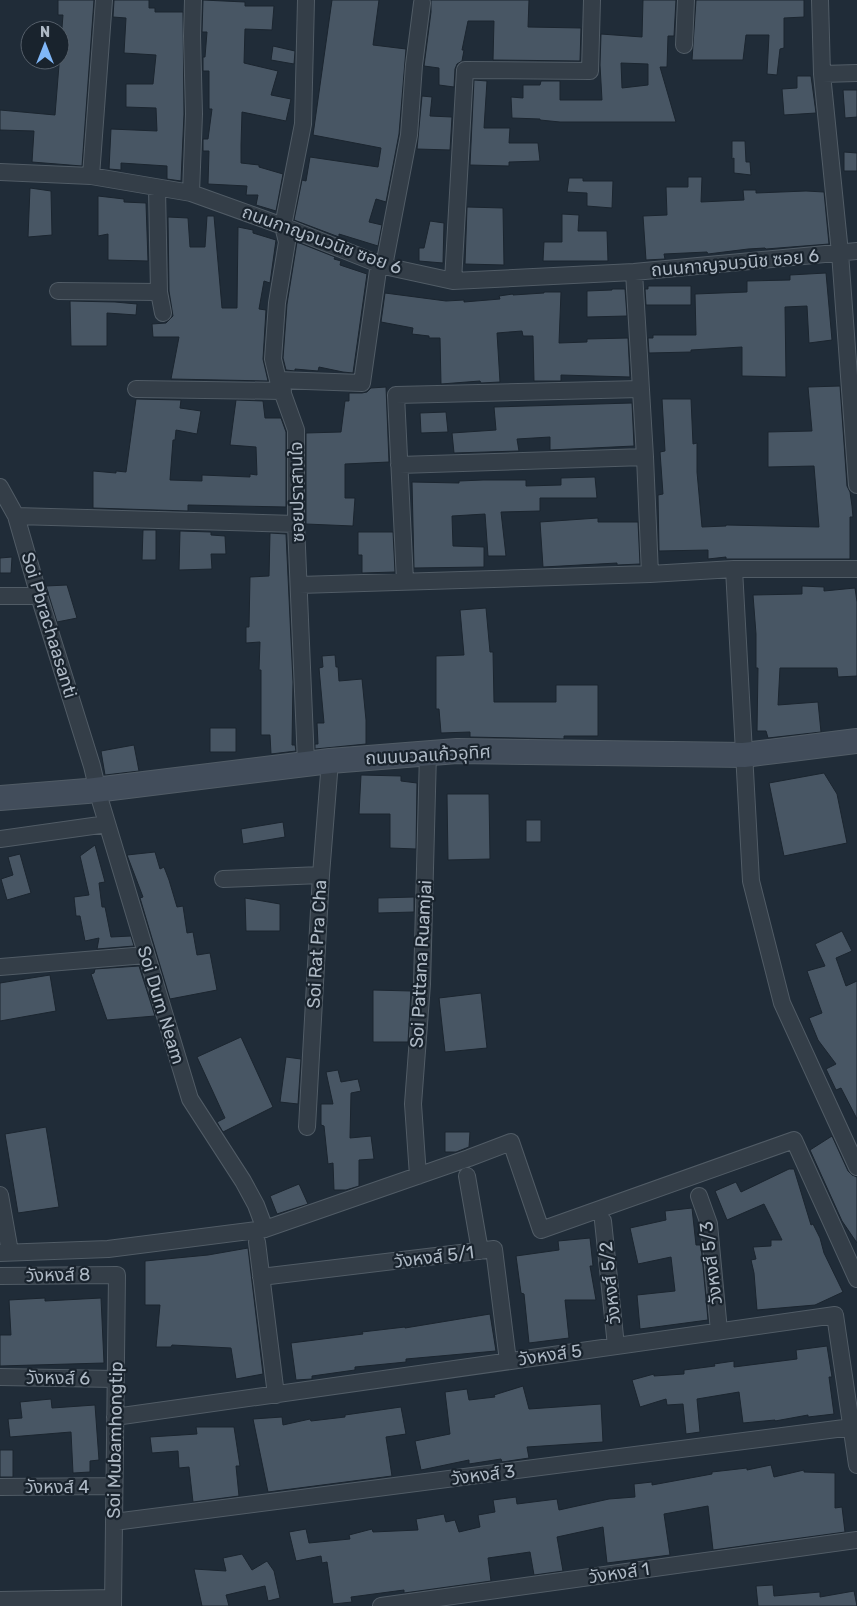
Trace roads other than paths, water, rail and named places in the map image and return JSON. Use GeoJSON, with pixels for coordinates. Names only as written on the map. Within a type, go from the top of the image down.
{"type":"FeatureCollection","features":[{"type":"Feature","properties":{"kind":"street"},"geometry":{"type":"LineString","coordinates":[[92,176],[104,0]]}},
{"type":"Feature","properties":{"kind":"street"},"geometry":{"type":"LineString","coordinates":[[191,193],[194,114],[193,0]]}},
{"type":"Feature","properties":{"kind":"street","name":"ซอยปราสานใจ"},"geometry":{"type":"LineString","coordinates":[[306,0],[304,124],[283,226],[288,242],[277,303],[273,359],[296,430],[296,524],[306,764]]}},
{"type":"Feature","properties":{"kind":"street"},"geometry":{"type":"LineString","coordinates":[[453,281],[465,70],[590,71],[592,0]]}},
{"type":"Feature","properties":{"kind":"street"},"geometry":{"type":"LineString","coordinates":[[684,45],[686,0]]}},
{"type":"Feature","properties":{"kind":"street"},"geometry":{"type":"LineString","coordinates":[[820,0],[822,74],[840,253],[857,485]]}},
{"type":"Feature","properties":{"kind":"street"},"geometry":{"type":"LineString","coordinates":[[136,389],[362,382],[381,264],[409,135],[414,65],[422,3]]}},
{"type":"Feature","properties":{"kind":"street"},"geometry":{"type":"LineString","coordinates":[[822,74],[857,73]]}},
{"type":"Feature","properties":{"kind":"street","name":"ถนนกาญจนวนิช ซอย 6"},"geometry":{"type":"LineString","coordinates":[[0,172],[92,176],[191,193],[381,264],[453,281],[634,272],[857,252]]}},
{"type":"Feature","properties":{"kind":"street"},"geometry":{"type":"LineString","coordinates":[[157,188],[159,292],[163,313]]}},
{"type":"Feature","properties":{"kind":"street"},"geometry":{"type":"LineString","coordinates":[[634,272],[650,574]]}},
{"type":"Feature","properties":{"kind":"street"},"geometry":{"type":"LineString","coordinates":[[58,291],[159,292]]}},
{"type":"Feature","properties":{"kind":"street"},"geometry":{"type":"LineString","coordinates":[[405,581],[396,395],[641,389]]}},
{"type":"Feature","properties":{"kind":"street"},"geometry":{"type":"LineString","coordinates":[[400,465],[645,457]]}},
{"type":"Feature","properties":{"kind":"street","name":"Soi Pbrachaasanti"},"geometry":{"type":"LineString","coordinates":[[0,487],[16,516],[38,596],[92,766]]}},
{"type":"Feature","properties":{"kind":"street"},"geometry":{"type":"LineString","coordinates":[[16,516],[296,524]]}},
{"type":"Feature","properties":{"kind":"street"},"geometry":{"type":"LineString","coordinates":[[734,569],[751,881],[782,1003],[857,1167]]}},
{"type":"Feature","properties":{"kind":"street"},"geometry":{"type":"LineString","coordinates":[[299,585],[650,574],[734,569],[857,569]]}},
{"type":"Feature","properties":{"kind":"street"},"geometry":{"type":"LineString","coordinates":[[0,596],[38,596]]}},
{"type":"Feature","properties":{"kind":"street","name":"ถนนนวลแก้วอุทิศ"},"geometry":{"type":"LineString","coordinates":[[0,798],[97,790],[330,760],[457,751],[744,755],[857,741]]}},
{"type":"Feature","properties":{"kind":"street","name":"Soi Pattana Ruamjai"},"geometry":{"type":"LineString","coordinates":[[418,1176],[414,1104],[422,984],[428,753]]}},
{"type":"Feature","properties":{"kind":"street","name":"Soi Rat Pra Cha"},"geometry":{"type":"LineString","coordinates":[[307,1127],[321,875],[330,760]]}},
{"type":"Feature","properties":{"kind":"street","name":"Soi Dum Neam"},"geometry":{"type":"LineString","coordinates":[[92,766],[107,824],[190,1099],[243,1181],[256,1205],[261,1235]]}},
{"type":"Feature","properties":{"kind":"street"},"geometry":{"type":"LineString","coordinates":[[0,839],[107,824]]}},
{"type":"Feature","properties":{"kind":"street"},"geometry":{"type":"LineString","coordinates":[[223,879],[321,875]]}},
{"type":"Feature","properties":{"kind":"street"},"geometry":{"type":"LineString","coordinates":[[0,966],[146,955]]}},
{"type":"Feature","properties":{"kind":"street"},"geometry":{"type":"LineString","coordinates":[[0,1195],[5,1252],[108,1249],[261,1235],[512,1142],[541,1230],[794,1140],[857,1278]]}},
{"type":"Feature","properties":{"kind":"street"},"geometry":{"type":"LineString","coordinates":[[467,1176],[480,1251]]}},
{"type":"Feature","properties":{"kind":"street","name":"วังหงส์ 5/3"},"geometry":{"type":"LineString","coordinates":[[699,1196],[709,1224],[719,1331]]}},
{"type":"Feature","properties":{"kind":"street","name":"วังหงส์ 5/2"},"geometry":{"type":"LineString","coordinates":[[603,1221],[616,1346]]}},
{"type":"Feature","properties":{"kind":"street"},"geometry":{"type":"LineString","coordinates":[[261,1235],[261,1277],[276,1394]]}},
{"type":"Feature","properties":{"kind":"street","name":"วังหงส์ 5/1"},"geometry":{"type":"LineString","coordinates":[[261,1277],[494,1249],[508,1361]]}},
{"type":"Feature","properties":{"kind":"street","name":"วังหงส์ 8"},"geometry":{"type":"LineString","coordinates":[[0,1276],[117,1274]]}},
{"type":"Feature","properties":{"kind":"street","name":"Soi Mubamhongtip"},"geometry":{"type":"LineString","coordinates":[[113,1602],[117,1274]]}},
{"type":"Feature","properties":{"kind":"street","name":"วังหงส์ 5"},"geometry":{"type":"LineString","coordinates":[[115,1418],[836,1315],[851,1374],[852,1427],[857,1465]]}},
{"type":"Feature","properties":{"kind":"street","name":"วังหงส์ 6"},"geometry":{"type":"LineString","coordinates":[[0,1377],[116,1379]]}},
{"type":"Feature","properties":{"kind":"street","name":"วังหงส์ 3"},"geometry":{"type":"LineString","coordinates":[[114,1522],[852,1427]]}},
{"type":"Feature","properties":{"kind":"street","name":"วังหงส์ 4"},"geometry":{"type":"LineString","coordinates":[[0,1487],[114,1486]]}},
{"type":"Feature","properties":{"kind":"street","name":"วังหงส์ 1"},"geometry":{"type":"LineString","coordinates":[[382,1606],[857,1540]]}},
{"type":"Feature","properties":{"kind":"street"},"geometry":{"type":"LineString","coordinates":[[0,1600],[113,1602]]}}]}
